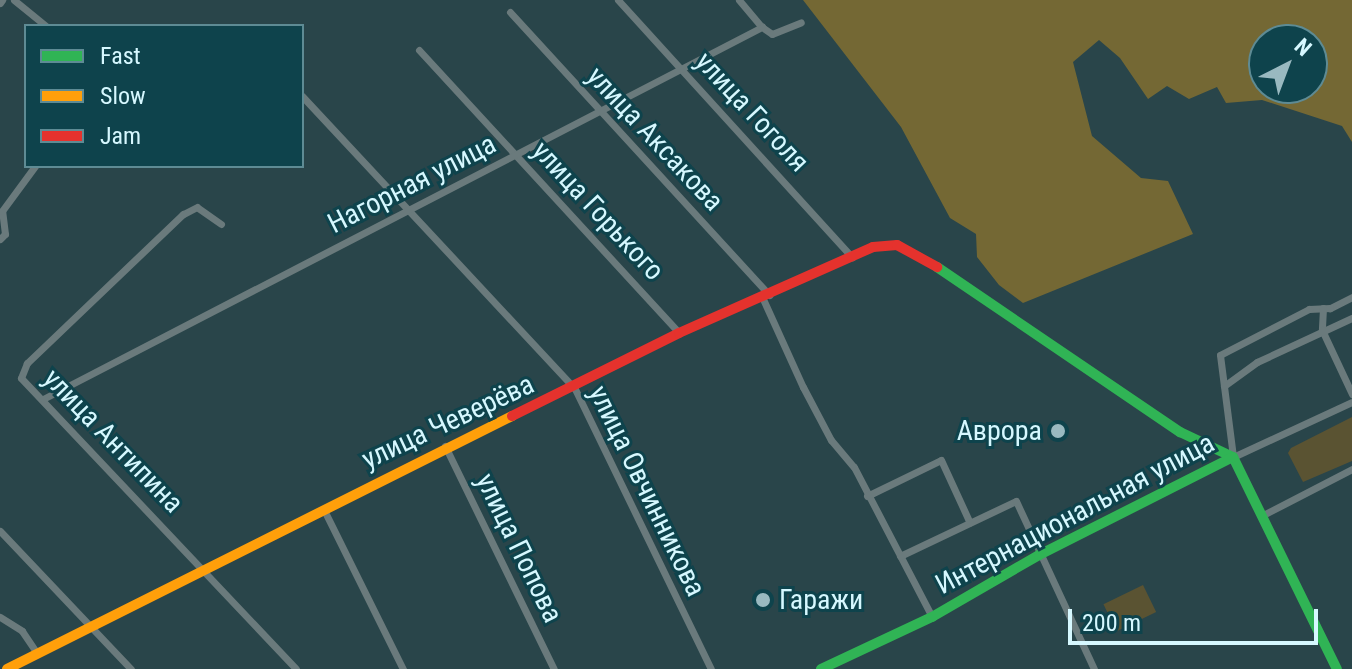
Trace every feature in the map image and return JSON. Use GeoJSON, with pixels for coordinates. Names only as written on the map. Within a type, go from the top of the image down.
{"type":"FeatureCollection","features":[{"type":"Feature","properties":{"kind":"street"},"geometry":{"type":"LineString","coordinates":[[14,0],[44,24]]}},
{"type":"Feature","properties":{"kind":"street","name":"улица Гоголя"},"geometry":{"type":"LineString","coordinates":[[618,0],[852,257]]}},
{"type":"Feature","properties":{"kind":"street"},"geometry":{"type":"LineString","coordinates":[[739,0],[762,27]]}},
{"type":"Feature","properties":{"kind":"street","name":"улица Аксакова"},"geometry":{"type":"LineString","coordinates":[[510,12],[766,297],[814,408],[867,496],[932,617]]}},
{"type":"Feature","properties":{"kind":"street","name":"Нагорная улица"},"geometry":{"type":"LineString","coordinates":[[43,399],[762,27],[772,34],[801,22]]}},
{"type":"Feature","properties":{"kind":"street","name":"улица Горького"},"geometry":{"type":"LineString","coordinates":[[419,50],[679,333]]}},
{"type":"Feature","properties":{"kind":"street","name":"улица Овчинникова"},"geometry":{"type":"LineString","coordinates":[[304,98],[411,209],[575,389],[711,669]]}},
{"type":"Feature","properties":{"kind":"street"},"geometry":{"type":"LineString","coordinates":[[0,239],[5,234],[2,211],[34,168]]}},
{"type":"Feature","properties":{"kind":"street","name":"улица Антипина"},"geometry":{"type":"LineString","coordinates":[[221,224],[210,221],[197,207],[118,272],[27,363],[21,378],[296,669]]}},
{"type":"Feature","properties":{"kind":"street","name":"улица Чеверёва"},"geometry":{"type":"LineString","coordinates":[[7,669],[445,446],[575,389],[679,333],[852,257],[897,245],[917,253],[1180,432],[1233,457]]}},
{"type":"Feature","properties":{"kind":"street"},"geometry":{"type":"LineString","coordinates":[[1337,669],[1233,457],[1220,355],[1309,309],[1323,308],[1352,297]]}},
{"type":"Feature","properties":{"kind":"street"},"geometry":{"type":"LineString","coordinates":[[1323,308],[1322,330],[1352,394]]}},
{"type":"Feature","properties":{"kind":"street"},"geometry":{"type":"LineString","coordinates":[[1224,386],[1257,362],[1352,318]]}},
{"type":"Feature","properties":{"kind":"street","name":"Интернациональная улица"},"geometry":{"type":"LineString","coordinates":[[821,669],[932,617],[1039,555],[1233,457],[1352,402]]}},
{"type":"Feature","properties":{"kind":"street","name":"улица Попова"},"geometry":{"type":"LineString","coordinates":[[445,446],[554,669]]}},
{"type":"Feature","properties":{"kind":"street"},"geometry":{"type":"LineString","coordinates":[[867,496],[941,460],[970,523]]}},
{"type":"Feature","properties":{"kind":"street"},"geometry":{"type":"LineString","coordinates":[[1263,515],[1352,469]]}},
{"type":"Feature","properties":{"kind":"street"},"geometry":{"type":"LineString","coordinates":[[900,556],[1016,501],[1094,669]]}},
{"type":"Feature","properties":{"kind":"street"},"geometry":{"type":"LineString","coordinates":[[324,510],[403,669]]}},
{"type":"Feature","properties":{"kind":"street"},"geometry":{"type":"LineString","coordinates":[[0,531],[131,669]]}},
{"type":"Feature","properties":{"kind":"street"},"geometry":{"type":"LineString","coordinates":[[0,617],[22,631],[37,653]]}},
{"type":"Feature","properties":{"kind":"shaded area"},"geometry":{"type":"Polygon","coordinates":[[[803,0],[1352,0],[1352,142],[1342,126],[1274,104],[1328,104],[1328,24],[1248,24],[1248,101],[1226,103],[1217,87],[1189,99],[1167,86],[1148,99],[1120,58],[1099,40],[1073,62],[1092,136],[1141,178],[1168,181],[1193,234],[1023,303],[999,285],[977,257],[976,234],[950,218],[901,127],[803,0]]]}},
{"type":"Feature","properties":{"kind":"shaded area"},"geometry":{"type":"Polygon","coordinates":[[[1352,417],[1352,461],[1303,482],[1288,453],[1291,448],[1352,417]]]}},
{"type":"Feature","properties":{"kind":"shaded area"},"geometry":{"type":"Polygon","coordinates":[[[1143,585],[1156,612],[1117,631],[1103,604],[1143,585]]]}},
{"type":"Feature","properties":{"kind":"traffic: fast"},"geometry":{"type":"LineString","coordinates":[[937,267],[1180,432],[1233,457]]}},
{"type":"Feature","properties":{"kind":"traffic: fast"},"geometry":{"type":"LineString","coordinates":[[1233,457],[1337,669]]}},
{"type":"Feature","properties":{"kind":"traffic: fast"},"geometry":{"type":"LineString","coordinates":[[821,669],[932,617],[1039,555],[1233,457]]}},
{"type":"Feature","properties":{"kind":"traffic: slow"},"geometry":{"type":"LineString","coordinates":[[7,669],[512,416]]}},
{"type":"Feature","properties":{"kind":"traffic: jam"},"geometry":{"type":"LineString","coordinates":[[512,416],[679,333],[873,247],[897,245],[937,267]]}},
{"type":"Feature","properties":{"kind":"place","name":"Аврора"},"geometry":{"type":"Point","coordinates":[1058,431]}},
{"type":"Feature","properties":{"kind":"place","name":"Гаражи"},"geometry":{"type":"Point","coordinates":[763,600]}}]}
